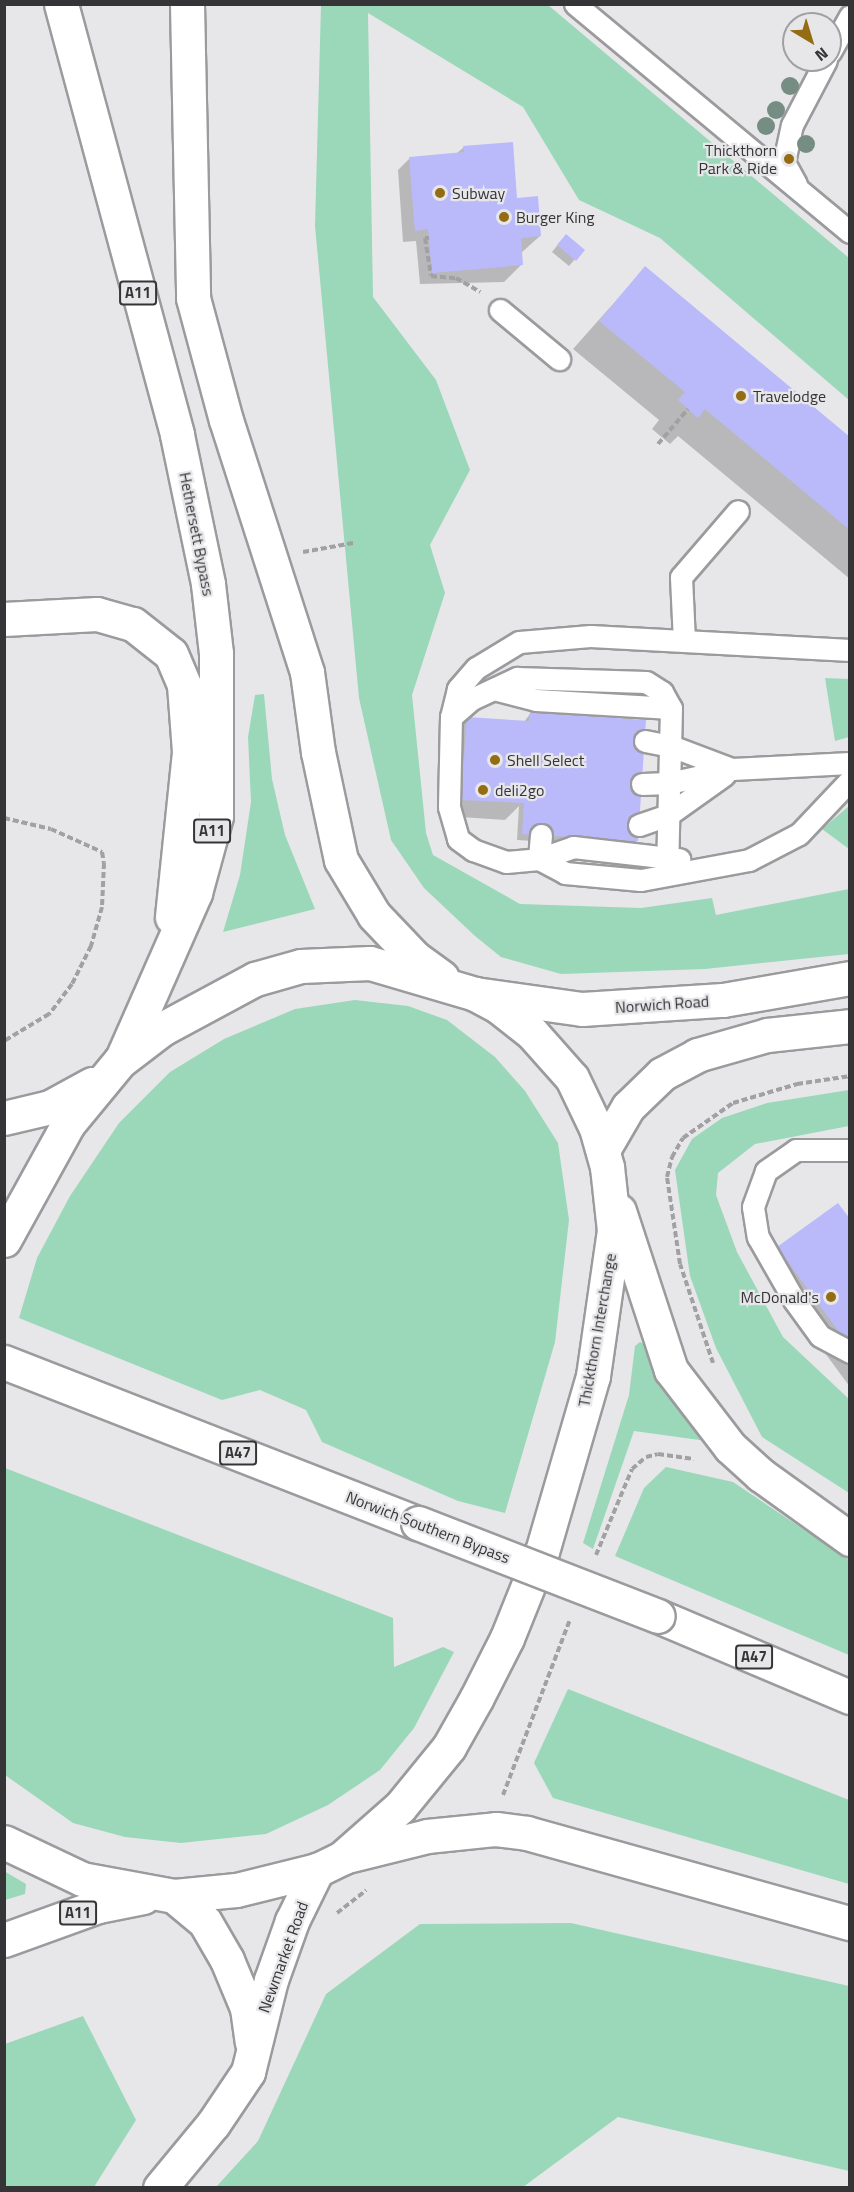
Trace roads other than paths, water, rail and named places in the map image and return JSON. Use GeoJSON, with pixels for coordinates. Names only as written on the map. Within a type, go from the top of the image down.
{"type":"FeatureCollection","features":[{"type":"Feature","properties":{"kind":"main road","name":"Hethersett Bypass"},"geometry":{"type":"LineString","coordinates":[[61,4],[177,435],[212,619],[218,737],[216,816],[195,893],[114,1068]]}},
{"type":"Feature","properties":{"kind":"main road"},"geometry":{"type":"LineString","coordinates":[[187,4],[193,298],[226,420],[307,672],[318,752],[341,860],[374,915],[414,957],[464,989]]}},
{"type":"Feature","properties":{"kind":"main road"},"geometry":{"type":"LineString","coordinates":[[4,619],[97,614],[133,624],[171,654],[184,686],[189,752],[168,955]]}},
{"type":"Feature","properties":{"kind":"main road","name":"Thickthorn Interchange"},"geometry":{"type":"LineString","coordinates":[[4,1240],[68,1124],[114,1068],[162,1029],[213,1000],[255,979],[301,966],[370,963],[464,989],[499,1006],[532,1032],[572,1078],[603,1150],[610,1190],[610,1261],[593,1376],[567,1475],[512,1628],[449,1747],[400,1807],[330,1864],[237,1890],[164,1895],[82,1879],[4,1842]]}},
{"type":"Feature","properties":{"kind":"main road","name":"Norwich Road"},"geometry":{"type":"LineString","coordinates":[[464,989],[582,1009],[723,1000],[849,978]]}},
{"type":"Feature","properties":{"kind":"main road"},"geometry":{"type":"LineString","coordinates":[[603,1150],[628,1107],[662,1074],[696,1055],[767,1035],[849,1026]]}},
{"type":"Feature","properties":{"kind":"main road"},"geometry":{"type":"LineString","coordinates":[[4,1118],[51,1107],[114,1068]]}},
{"type":"Feature","properties":{"kind":"main road"},"geometry":{"type":"LineString","coordinates":[[610,1190],[671,1370],[730,1447],[761,1475],[849,1539]]}},
{"type":"Feature","properties":{"kind":"main road","name":"Norwich Southern Bypass"},"geometry":{"type":"LineString","coordinates":[[4,1362],[658,1616],[849,1697]]}},
{"type":"Feature","properties":{"kind":"main road"},"geometry":{"type":"LineString","coordinates":[[330,1864],[426,1836],[496,1829],[602,1853],[849,1923]]}},
{"type":"Feature","properties":{"kind":"main road","name":"Newmarket Road"},"geometry":{"type":"LineString","coordinates":[[160,2187],[213,2124],[242,2081],[292,1920],[330,1864]]}},
{"type":"Feature","properties":{"kind":"main road","name":"Newmarket Road"},"geometry":{"type":"LineString","coordinates":[[164,1895],[205,1922],[227,1960],[247,2008],[253,2046]]}},
{"type":"Feature","properties":{"kind":"main road","name":"A11"},"geometry":{"type":"LineString","coordinates":[[4,1940],[98,1906],[164,1895]]}},
{"type":"Feature","properties":{"kind":"lane"},"geometry":{"type":"LineString","coordinates":[[575,4],[849,232]]}},
{"type":"Feature","properties":{"kind":"lane"},"geometry":{"type":"LineString","coordinates":[[842,29],[849,15]]}},
{"type":"Feature","properties":{"kind":"lane"},"geometry":{"type":"LineString","coordinates":[[799,190],[784,162],[792,125],[820,72]]}},
{"type":"Feature","properties":{"kind":"lane"},"geometry":{"type":"LineString","coordinates":[[500,310],[559,359]]}},
{"type":"Feature","properties":{"kind":"lane"},"geometry":{"type":"LineString","coordinates":[[684,641],[681,577],[738,511]]}},
{"type":"Feature","properties":{"kind":"lane"},"geometry":{"type":"LineString","coordinates":[[849,650],[590,636],[519,642],[476,668],[458,689],[451,717],[449,807],[458,839],[473,850],[506,862],[539,859],[573,847],[667,866],[712,865],[749,860],[799,834],[849,780]]}},
{"type":"Feature","properties":{"kind":"lane"},"geometry":{"type":"LineString","coordinates":[[451,717],[472,699],[517,678],[542,676],[646,682],[662,692],[671,708],[667,866]]}},
{"type":"Feature","properties":{"kind":"lane"},"geometry":{"type":"LineString","coordinates":[[645,741],[671,746],[732,769]]}},
{"type":"Feature","properties":{"kind":"lane"},"geometry":{"type":"LineString","coordinates":[[642,784],[669,783],[732,769],[849,763]]}},
{"type":"Feature","properties":{"kind":"lane"},"geometry":{"type":"LineString","coordinates":[[639,825],[668,815],[732,769]]}},
{"type":"Feature","properties":{"kind":"lane"},"geometry":{"type":"LineString","coordinates":[[539,859],[541,835]]}},
{"type":"Feature","properties":{"kind":"lane"},"geometry":{"type":"LineString","coordinates":[[849,1150],[796,1150],[766,1171],[753,1207],[758,1237],[794,1300],[820,1336],[849,1352]]}},
{"type":"Feature","properties":{"kind":"place","name":"Thickthorn Park & Ride"},"geometry":{"type":"Point","coordinates":[789,159]}},
{"type":"Feature","properties":{"kind":"place","name":"Subway"},"geometry":{"type":"Point","coordinates":[440,193]}},
{"type":"Feature","properties":{"kind":"place","name":"Burger King"},"geometry":{"type":"Point","coordinates":[504,217]}},
{"type":"Feature","properties":{"kind":"place","name":"Travelodge"},"geometry":{"type":"Point","coordinates":[741,396]}},
{"type":"Feature","properties":{"kind":"place","name":"Shell Select"},"geometry":{"type":"Point","coordinates":[495,760]}},
{"type":"Feature","properties":{"kind":"place","name":"deli2go"},"geometry":{"type":"Point","coordinates":[483,790]}},
{"type":"Feature","properties":{"kind":"place","name":"McDonald's"},"geometry":{"type":"Point","coordinates":[831,1297]}}]}
